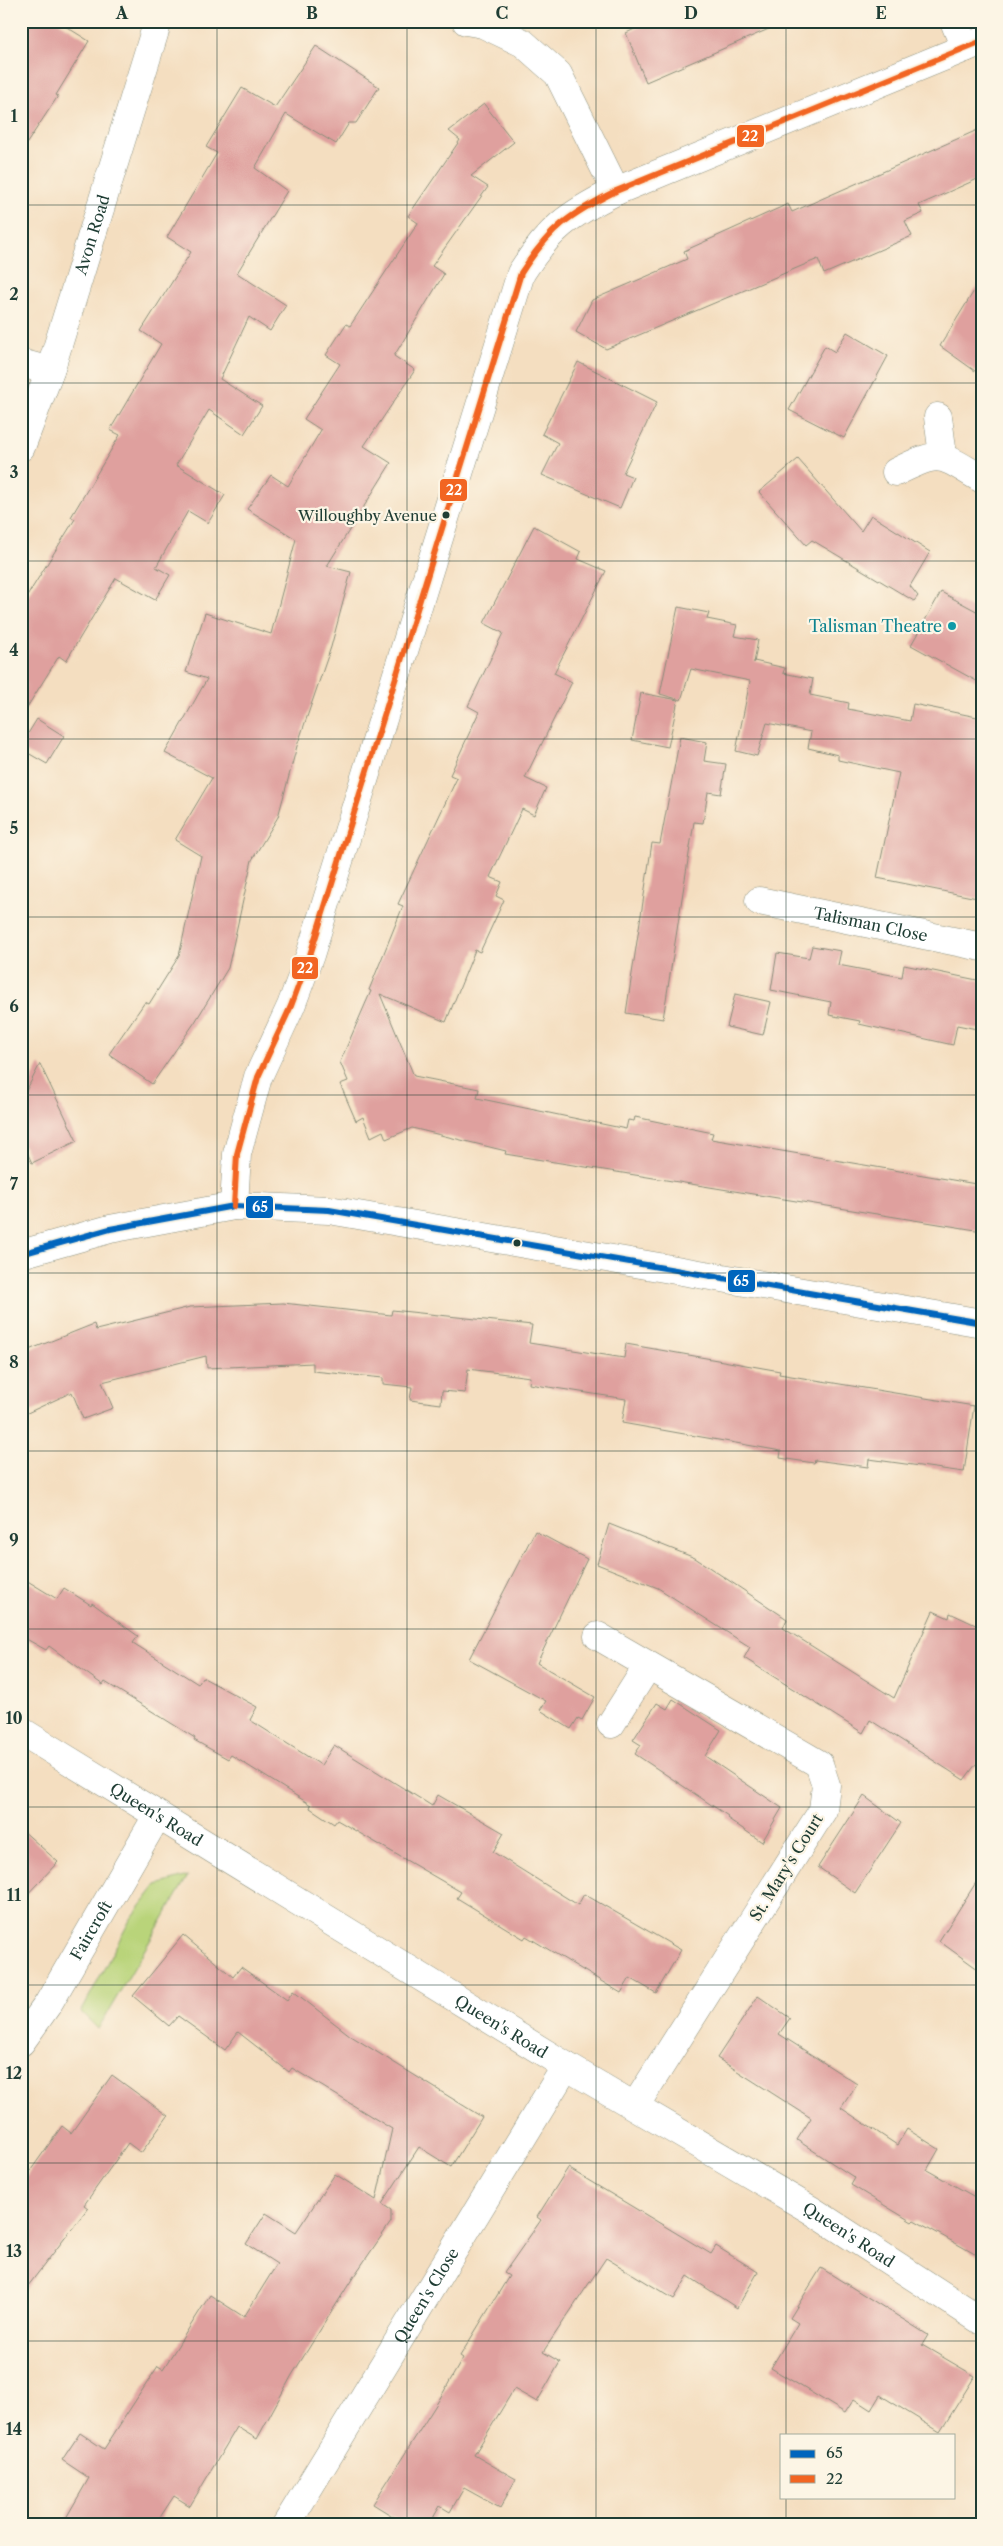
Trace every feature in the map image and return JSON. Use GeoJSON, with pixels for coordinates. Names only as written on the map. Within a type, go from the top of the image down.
{"type":"FeatureCollection","features":[{"type":"Feature","properties":{"kind":"street","name":"Avon Road"},"geometry":{"type":"LineString","coordinates":[[21,447],[50,371],[158,21]]}},
{"type":"Feature","properties":{"kind":"street"},"geometry":{"type":"LineString","coordinates":[[466,21],[483,24],[523,43],[558,74],[616,191]]}},
{"type":"Feature","properties":{"kind":"street"},"geometry":{"type":"LineString","coordinates":[[234,1206],[237,1154],[258,1077],[291,1006],[310,955],[521,273],[540,243],[560,224],[587,205],[616,191],[973,44],[954,21]]}},
{"type":"Feature","properties":{"kind":"street"},"geometry":{"type":"LineString","coordinates":[[21,363],[50,371]]}},
{"type":"Feature","properties":{"kind":"street"},"geometry":{"type":"LineString","coordinates":[[938,417],[943,456]]}},
{"type":"Feature","properties":{"kind":"street"},"geometry":{"type":"LineString","coordinates":[[896,472],[926,457],[943,456],[982,479]]}},
{"type":"Feature","properties":{"kind":"street","name":"Talisman Close"},"geometry":{"type":"LineString","coordinates":[[759,901],[982,947]]}},
{"type":"Feature","properties":{"kind":"street"},"geometry":{"type":"LineString","coordinates":[[21,1254],[110,1229],[179,1214],[234,1206],[329,1210],[982,1322]]}},
{"type":"Feature","properties":{"kind":"street","name":"St. Mary's Court"},"geometry":{"type":"LineString","coordinates":[[598,1636],[647,1667],[819,1764],[826,1785],[823,1810],[635,2106]]}},
{"type":"Feature","properties":{"kind":"street"},"geometry":{"type":"LineString","coordinates":[[611,1724],[647,1667]]}},
{"type":"Feature","properties":{"kind":"street","name":"Queen's Road"},"geometry":{"type":"LineString","coordinates":[[21,1731],[566,2066],[811,2210],[982,2321]]}},
{"type":"Feature","properties":{"kind":"street","name":"Faircroft"},"geometry":{"type":"LineString","coordinates":[[21,2042],[48,2004],[157,1816]]}},
{"type":"Feature","properties":{"kind":"street","name":"Queen's Close"},"geometry":{"type":"LineString","coordinates":[[286,2525],[566,2066]]}},
{"type":"Feature","properties":{"kind":"green space"},"geometry":{"type":"Polygon","coordinates":[[[188,1876],[98,2029],[81,2012],[130,1920],[157,1885],[188,1876]]]}},
{"type":"Feature","properties":{"kind":"building"},"geometry":{"type":"Polygon","coordinates":[[[21,21],[57,21],[89,41],[56,95],[58,96],[21,152],[21,21]]]}},
{"type":"Feature","properties":{"kind":"building"},"geometry":{"type":"Polygon","coordinates":[[[652,21],[785,22],[646,82],[626,33],[652,21]]]}},
{"type":"Feature","properties":{"kind":"building"},"geometry":{"type":"Polygon","coordinates":[[[316,46],[379,87],[356,123],[349,123],[336,144],[286,114],[255,168],[287,191],[237,273],[286,305],[270,331],[249,317],[220,379],[262,406],[244,434],[209,410],[176,465],[225,495],[208,523],[188,511],[156,567],[170,575],[155,600],[116,578],[66,661],[59,656],[21,717],[21,606],[75,519],[71,517],[120,435],[110,430],[161,344],[141,331],[191,252],[167,237],[217,153],[206,147],[242,88],[275,107],[316,46]]]}},
{"type":"Feature","properties":{"kind":"building"},"geometry":{"type":"Polygon","coordinates":[[[484,104],[514,142],[471,176],[488,187],[432,266],[444,274],[394,356],[415,370],[364,446],[391,463],[327,566],[351,572],[331,647],[297,746],[278,817],[252,860],[228,968],[195,1022],[152,1084],[109,1054],[145,1002],[149,1004],[179,956],[201,856],[175,840],[212,778],[165,753],[207,679],[186,672],[205,613],[271,634],[296,539],[247,509],[271,475],[288,486],[321,430],[304,419],[340,364],[326,355],[346,324],[350,326],[418,223],[408,216],[460,140],[449,131],[484,104]]]}},
{"type":"Feature","properties":{"kind":"building"},"geometry":{"type":"Polygon","coordinates":[[[982,128],[982,177],[919,205],[923,213],[905,221],[912,236],[824,274],[818,259],[606,349],[576,332],[592,300],[687,259],[684,251],[788,204],[792,212],[982,128]]]}},
{"type":"Feature","properties":{"kind":"building"},"geometry":{"type":"Polygon","coordinates":[[[982,278],[982,376],[940,346],[982,278]]]}},
{"type":"Feature","properties":{"kind":"building"},"geometry":{"type":"Polygon","coordinates":[[[847,332],[888,356],[844,438],[789,410],[825,346],[835,352],[847,332]]]}},
{"type":"Feature","properties":{"kind":"building"},"geometry":{"type":"Polygon","coordinates":[[[578,362],[657,402],[623,473],[633,477],[620,508],[542,475],[558,443],[542,434],[578,362]]]}},
{"type":"Feature","properties":{"kind":"building"},"geometry":{"type":"Polygon","coordinates":[[[798,459],[861,531],[871,515],[930,552],[910,586],[918,596],[914,601],[812,540],[806,545],[759,492],[798,459]]]}},
{"type":"Feature","properties":{"kind":"building"},"geometry":{"type":"Polygon","coordinates":[[[534,526],[581,552],[578,559],[606,571],[554,673],[572,682],[525,778],[546,788],[534,815],[522,809],[490,877],[502,882],[496,896],[504,900],[480,952],[475,950],[446,1022],[380,994],[414,1076],[479,1089],[477,1098],[626,1129],[628,1120],[634,1121],[635,1117],[713,1133],[711,1139],[982,1185],[982,1231],[505,1154],[506,1151],[412,1128],[386,1139],[383,1131],[371,1137],[363,1117],[356,1121],[340,1084],[348,1081],[340,1062],[371,991],[369,990],[403,906],[398,904],[457,778],[450,775],[479,712],[468,706],[503,633],[484,623],[534,526]]]}},
{"type":"Feature","properties":{"kind":"building","name":"Talisman Theatre"},"geometry":{"type":"Polygon","coordinates":[[[941,592],[982,614],[982,684],[911,645],[941,592]]]}},
{"type":"Feature","properties":{"kind":"building"},"geometry":{"type":"Polygon","coordinates":[[[678,607],[709,613],[707,619],[737,625],[734,636],[758,640],[754,661],[785,668],[783,673],[813,679],[810,695],[849,703],[848,709],[910,721],[913,704],[982,718],[982,899],[877,878],[899,773],[838,760],[838,755],[808,748],[811,732],[767,723],[757,756],[736,751],[750,681],[691,669],[681,700],[660,694],[678,607]]]}},
{"type":"Feature","properties":{"kind":"building"},"geometry":{"type":"Polygon","coordinates":[[[641,693],[678,700],[668,747],[632,740],[641,693]]]}},
{"type":"Feature","properties":{"kind":"building"},"geometry":{"type":"Polygon","coordinates":[[[37,719],[64,736],[47,764],[21,749],[21,745],[37,719]]]}},
{"type":"Feature","properties":{"kind":"building"},"geometry":{"type":"Polygon","coordinates":[[[680,737],[707,742],[704,761],[726,764],[721,794],[708,792],[703,823],[694,822],[663,1019],[626,1013],[652,843],[660,844],[680,737]]]}},
{"type":"Feature","properties":{"kind":"building"},"geometry":{"type":"Polygon","coordinates":[[[812,946],[841,951],[838,965],[902,977],[904,965],[982,981],[982,1030],[957,1025],[953,1045],[859,1024],[860,1021],[829,1015],[831,1002],[771,990],[777,953],[809,958],[812,946]]]}},
{"type":"Feature","properties":{"kind":"building"},"geometry":{"type":"Polygon","coordinates":[[[735,994],[771,1002],[763,1035],[727,1027],[735,994]]]}},
{"type":"Feature","properties":{"kind":"building"},"geometry":{"type":"Polygon","coordinates":[[[40,1064],[77,1141],[32,1163],[21,1140],[21,1094],[26,1091],[40,1064]]]}},
{"type":"Feature","properties":{"kind":"building"},"geometry":{"type":"Polygon","coordinates":[[[283,1303],[391,1315],[392,1310],[532,1325],[529,1343],[624,1358],[626,1344],[780,1371],[779,1374],[974,1406],[964,1472],[869,1459],[868,1467],[815,1460],[814,1463],[780,1458],[781,1451],[622,1423],[626,1399],[529,1384],[530,1377],[468,1369],[465,1393],[442,1391],[441,1404],[410,1400],[412,1387],[383,1384],[383,1378],[313,1371],[313,1363],[207,1368],[206,1356],[102,1382],[113,1408],[83,1419],[72,1392],[21,1416],[21,1353],[94,1324],[96,1330],[190,1307],[283,1303]]]}},
{"type":"Feature","properties":{"kind":"building"},"geometry":{"type":"Polygon","coordinates":[[[609,1524],[695,1558],[787,1619],[783,1628],[894,1698],[933,1611],[949,1618],[950,1613],[982,1628],[982,1756],[964,1780],[870,1720],[863,1733],[744,1658],[750,1647],[658,1588],[597,1564],[609,1524]]]}},
{"type":"Feature","properties":{"kind":"building"},"geometry":{"type":"Polygon","coordinates":[[[535,1531],[587,1559],[537,1663],[595,1697],[582,1720],[578,1718],[571,1729],[540,1710],[546,1701],[469,1659],[535,1531]]]}},
{"type":"Feature","properties":{"kind":"building"},"geometry":{"type":"Polygon","coordinates":[[[21,1577],[57,1599],[64,1588],[91,1605],[92,1603],[138,1636],[133,1643],[198,1684],[202,1677],[257,1707],[250,1720],[321,1765],[334,1745],[432,1806],[438,1795],[504,1833],[493,1852],[578,1905],[584,1894],[681,1950],[656,1993],[630,1978],[621,1993],[526,1936],[524,1939],[457,1898],[461,1892],[337,1820],[334,1824],[310,1808],[311,1805],[231,1755],[228,1759],[194,1740],[195,1738],[105,1682],[103,1685],[49,1646],[46,1650],[21,1636],[21,1577]]]}},
{"type":"Feature","properties":{"kind":"building"},"geometry":{"type":"Polygon","coordinates":[[[673,1699],[721,1730],[705,1756],[782,1808],[762,1842],[727,1818],[728,1816],[635,1754],[641,1745],[633,1740],[657,1703],[667,1709],[673,1699]]]}},
{"type":"Feature","properties":{"kind":"building"},"geometry":{"type":"Polygon","coordinates":[[[864,1796],[901,1823],[855,1893],[818,1867],[864,1796]]]}},
{"type":"Feature","properties":{"kind":"building"},"geometry":{"type":"Polygon","coordinates":[[[21,1829],[58,1862],[21,1901],[21,1829]]]}},
{"type":"Feature","properties":{"kind":"building"},"geometry":{"type":"Polygon","coordinates":[[[982,1873],[982,1972],[939,1941],[982,1873]]]}},
{"type":"Feature","properties":{"kind":"building"},"geometry":{"type":"Polygon","coordinates":[[[183,1935],[233,1977],[241,1967],[287,2000],[293,1991],[351,2036],[482,2117],[451,2167],[419,2147],[382,2204],[391,2210],[391,2222],[354,2276],[292,2375],[257,2439],[237,2427],[190,2506],[174,2496],[155,2525],[62,2525],[89,2478],[62,2460],[80,2433],[104,2449],[158,2366],[163,2369],[210,2295],[244,2317],[277,2264],[246,2244],[266,2213],[296,2232],[335,2174],[376,2200],[392,2129],[292,2068],[289,2072],[238,2032],[225,2050],[178,2016],[169,2026],[133,1996],[183,1935]]]}},
{"type":"Feature","properties":{"kind":"building"},"geometry":{"type":"Polygon","coordinates":[[[758,1996],[790,2018],[779,2034],[857,2084],[841,2108],[897,2145],[907,2129],[939,2149],[927,2170],[982,2201],[982,2258],[914,2220],[912,2222],[851,2185],[855,2178],[797,2140],[811,2118],[717,2058],[758,1996]]]}},
{"type":"Feature","properties":{"kind":"building"},"geometry":{"type":"Polygon","coordinates":[[[112,2075],[168,2116],[141,2153],[128,2143],[84,2205],[88,2208],[21,2295],[21,2184],[62,2126],[71,2133],[112,2075]]]}},
{"type":"Feature","properties":{"kind":"building"},"geometry":{"type":"Polygon","coordinates":[[[568,2168],[711,2254],[716,2246],[758,2272],[737,2308],[688,2276],[674,2299],[606,2258],[543,2352],[560,2362],[537,2402],[514,2389],[474,2455],[516,2479],[500,2508],[464,2488],[450,2512],[440,2506],[429,2525],[407,2525],[373,2504],[439,2400],[463,2358],[460,2356],[509,2276],[504,2273],[541,2220],[537,2217],[568,2168]]]}},
{"type":"Feature","properties":{"kind":"building"},"geometry":{"type":"Polygon","coordinates":[[[821,2268],[928,2335],[922,2345],[975,2376],[940,2432],[880,2395],[871,2410],[854,2399],[845,2413],[771,2368],[798,2323],[790,2318],[821,2268]]]}},
{"type":"Feature","properties":{"kind":"transit line","name":"22"},"geometry":{"type":"LineString","coordinates":[[234,1206],[237,1154],[258,1077],[291,1006],[310,955],[521,273],[541,245],[561,224],[616,191],[982,41]]}},
{"type":"Feature","properties":{"kind":"transit line","name":"65"},"geometry":{"type":"LineString","coordinates":[[21,1254],[110,1229],[234,1206],[329,1210],[982,1323]]}},
{"type":"Feature","properties":{"kind":"place","name":"Willoughby Avenue"},"geometry":{"type":"Point","coordinates":[446,515]}},
{"type":"Feature","properties":{"kind":"place","name":"Talisman Theatre"},"geometry":{"type":"Point","coordinates":[952,626]}}]}
